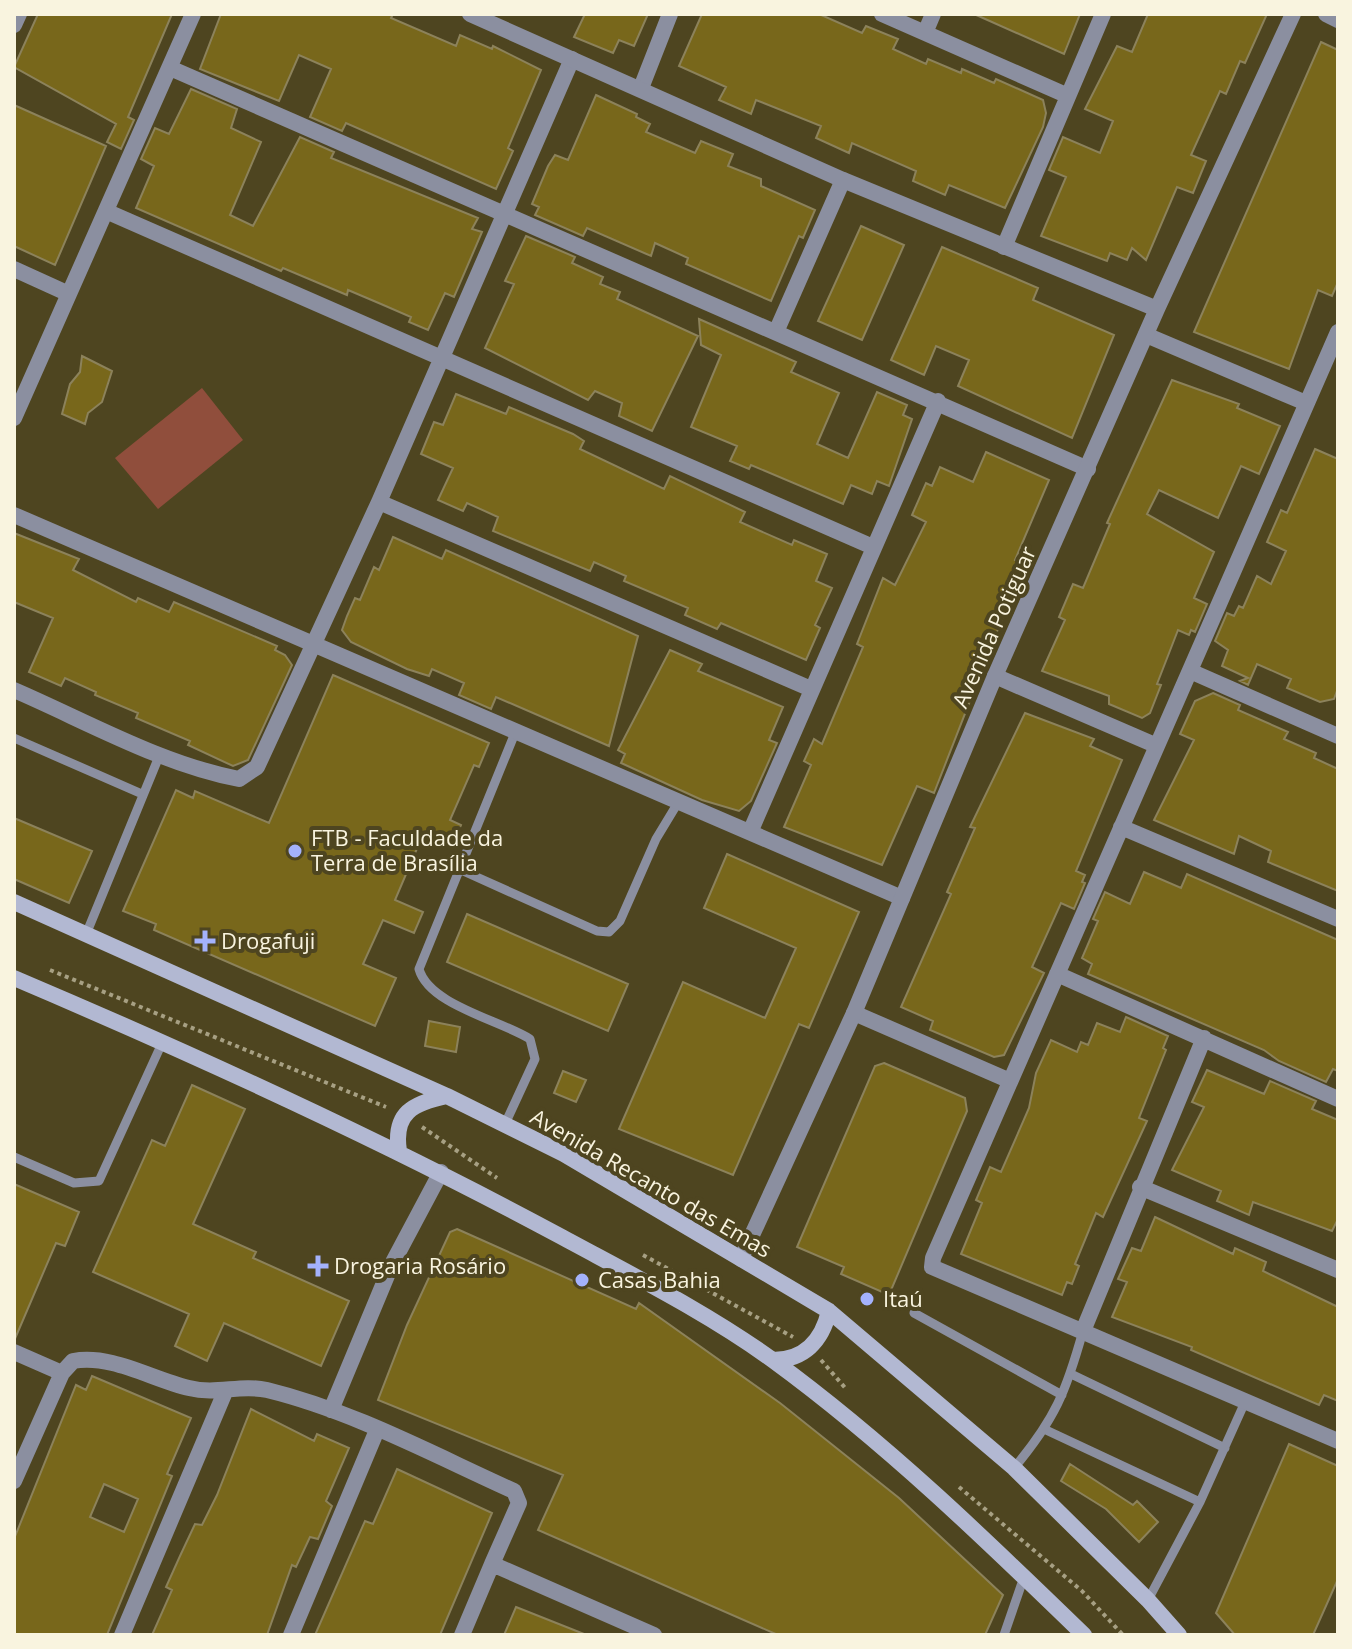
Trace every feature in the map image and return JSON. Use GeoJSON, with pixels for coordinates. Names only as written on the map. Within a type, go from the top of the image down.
{"type":"FeatureCollection","features":[{"type":"Feature","properties":{"kind":"main road","name":"Avenida Recanto das Emas"},"geometry":{"type":"LineString","coordinates":[[14,902],[87,932],[505,1124],[564,1154],[829,1311],[1014,1468],[1148,1600],[1179,1635]]}},
{"type":"Feature","properties":{"kind":"main road"},"geometry":{"type":"LineString","coordinates":[[14,978],[163,1041],[441,1172],[660,1291],[773,1360],[889,1453],[1084,1635]]}},
{"type":"Feature","properties":{"kind":"main road"},"geometry":{"type":"LineString","coordinates":[[399,1151],[398,1125],[405,1115],[418,1104],[447,1096]]}},
{"type":"Feature","properties":{"kind":"main road"},"geometry":{"type":"LineString","coordinates":[[773,1360],[798,1356],[810,1347],[825,1327],[829,1311]]}},
{"type":"Feature","properties":{"kind":"street"},"geometry":{"type":"LineString","coordinates":[[14,25],[19,14]]}},
{"type":"Feature","properties":{"kind":"street"},"geometry":{"type":"LineString","coordinates":[[14,418],[108,212],[193,14]]}},
{"type":"Feature","properties":{"kind":"street"},"geometry":{"type":"LineString","coordinates":[[470,14],[843,180],[1157,309]]}},
{"type":"Feature","properties":{"kind":"street"},"geometry":{"type":"LineString","coordinates":[[641,88],[670,14]]}},
{"type":"Feature","properties":{"kind":"street"},"geometry":{"type":"LineString","coordinates":[[882,14],[1066,95]]}},
{"type":"Feature","properties":{"kind":"street"},"geometry":{"type":"LineString","coordinates":[[925,33],[933,14]]}},
{"type":"Feature","properties":{"kind":"street"},"geometry":{"type":"LineString","coordinates":[[1004,247],[1103,14]]}},
{"type":"Feature","properties":{"kind":"street","name":"Avenida Potiguar"},"geometry":{"type":"LineString","coordinates":[[741,1259],[854,1013],[995,676],[1157,309],[1293,14]]}},
{"type":"Feature","properties":{"kind":"street"},"geometry":{"type":"LineString","coordinates":[[1326,14],[1338,20]]}},
{"type":"Feature","properties":{"kind":"street"},"geometry":{"type":"LineString","coordinates":[[14,690],[160,754],[223,776],[239,779],[257,767],[379,502],[572,59]]}},
{"type":"Feature","properties":{"kind":"street"},"geometry":{"type":"LineString","coordinates":[[170,68],[1088,469]]}},
{"type":"Feature","properties":{"kind":"street"},"geometry":{"type":"LineString","coordinates":[[776,332],[843,180]]}},
{"type":"Feature","properties":{"kind":"street"},"geometry":{"type":"LineString","coordinates":[[108,212],[873,547]]}},
{"type":"Feature","properties":{"kind":"street"},"geometry":{"type":"LineString","coordinates":[[14,269],[69,294]]}},
{"type":"Feature","properties":{"kind":"street"},"geometry":{"type":"LineString","coordinates":[[1338,332],[1008,1080],[933,1258],[932,1267],[1338,1441]]}},
{"type":"Feature","properties":{"kind":"street"},"geometry":{"type":"LineString","coordinates":[[1146,335],[1306,403]]}},
{"type":"Feature","properties":{"kind":"street"},"geometry":{"type":"LineString","coordinates":[[751,830],[938,401]]}},
{"type":"Feature","properties":{"kind":"street"},"geometry":{"type":"LineString","coordinates":[[379,502],[811,689]]}},
{"type":"Feature","properties":{"kind":"street"},"geometry":{"type":"LineString","coordinates":[[14,515],[515,733],[751,830],[902,898]]}},
{"type":"Feature","properties":{"kind":"street"},"geometry":{"type":"LineString","coordinates":[[1190,671],[1337,732]]}},
{"type":"Feature","properties":{"kind":"street"},"geometry":{"type":"LineString","coordinates":[[995,676],[1155,745]]}},
{"type":"Feature","properties":{"kind":"street"},"geometry":{"type":"LineString","coordinates":[[1121,827],[1338,919]]}},
{"type":"Feature","properties":{"kind":"street"},"geometry":{"type":"LineString","coordinates":[[1057,974],[1338,1099]]}},
{"type":"Feature","properties":{"kind":"street"},"geometry":{"type":"LineString","coordinates":[[854,1013],[1008,1080]]}},
{"type":"Feature","properties":{"kind":"street"},"geometry":{"type":"LineString","coordinates":[[1083,1331],[1204,1038]]}},
{"type":"Feature","properties":{"kind":"street"},"geometry":{"type":"LineString","coordinates":[[331,1410],[391,1266],[441,1172]]}},
{"type":"Feature","properties":{"kind":"street"},"geometry":{"type":"LineString","coordinates":[[1140,1187],[1338,1270]]}},
{"type":"Feature","properties":{"kind":"street"},"geometry":{"type":"LineString","coordinates":[[14,1352],[62,1373]]}},
{"type":"Feature","properties":{"kind":"street"},"geometry":{"type":"LineString","coordinates":[[14,1481],[62,1373],[73,1361],[87,1358],[107,1361],[194,1390],[225,1392],[243,1386],[331,1410],[514,1491],[519,1503],[462,1635]]}},
{"type":"Feature","properties":{"kind":"street"},"geometry":{"type":"LineString","coordinates":[[122,1635],[225,1392]]}},
{"type":"Feature","properties":{"kind":"street"},"geometry":{"type":"LineString","coordinates":[[291,1635],[377,1430]]}},
{"type":"Feature","properties":{"kind":"street"},"geometry":{"type":"LineString","coordinates":[[492,1564],[654,1635]]}},
{"type":"Feature","properties":{"kind":"lane"},"geometry":{"type":"LineString","coordinates":[[505,1124],[535,1059],[530,1039],[438,994],[422,980],[419,969],[515,733]]}},
{"type":"Feature","properties":{"kind":"lane"},"geometry":{"type":"LineString","coordinates":[[14,738],[142,794]]}},
{"type":"Feature","properties":{"kind":"lane"},"geometry":{"type":"LineString","coordinates":[[87,932],[160,754]]}},
{"type":"Feature","properties":{"kind":"lane"},"geometry":{"type":"LineString","coordinates":[[461,870],[597,931],[609,932],[620,921],[656,839],[679,801]]}},
{"type":"Feature","properties":{"kind":"lane"},"geometry":{"type":"LineString","coordinates":[[14,1157],[74,1183],[99,1181],[163,1041]]}},
{"type":"Feature","properties":{"kind":"lane"},"geometry":{"type":"LineString","coordinates":[[914,1313],[1062,1395]]}},
{"type":"Feature","properties":{"kind":"lane"},"geometry":{"type":"LineString","coordinates":[[1014,1468],[1046,1430],[1071,1374],[1083,1331]]}},
{"type":"Feature","properties":{"kind":"lane"},"geometry":{"type":"LineString","coordinates":[[1071,1374],[1225,1448]]}},
{"type":"Feature","properties":{"kind":"lane"},"geometry":{"type":"LineString","coordinates":[[1148,1600],[1200,1502],[1245,1402]]}},
{"type":"Feature","properties":{"kind":"lane"},"geometry":{"type":"LineString","coordinates":[[1046,1430],[1200,1502]]}},
{"type":"Feature","properties":{"kind":"lane"},"geometry":{"type":"LineString","coordinates":[[1004,1635],[1024,1577]]}},
{"type":"Feature","properties":{"kind":"shaded area"},"geometry":{"type":"Polygon","coordinates":[[[202,388],[243,440],[158,509],[115,458],[202,388]]]}},
{"type":"Feature","properties":{"kind":"building"},"geometry":{"type":"Polygon","coordinates":[[[38,14],[172,14],[128,117],[134,120],[121,149],[107,142],[116,124],[14,67],[38,14]]]}},
{"type":"Feature","properties":{"kind":"building"},"geometry":{"type":"Polygon","coordinates":[[[221,14],[393,14],[391,18],[456,46],[460,35],[492,49],[493,46],[541,70],[508,148],[513,151],[496,189],[346,123],[342,131],[310,117],[331,69],[299,55],[279,101],[200,69],[221,14]]]}},
{"type":"Feature","properties":{"kind":"building"},"geometry":{"type":"Polygon","coordinates":[[[585,14],[648,14],[634,46],[619,40],[613,53],[574,37],[585,14]]]}},
{"type":"Feature","properties":{"kind":"building"},"geometry":{"type":"Polygon","coordinates":[[[702,14],[819,14],[862,33],[866,26],[898,39],[893,49],[926,64],[928,59],[994,83],[996,79],[1043,100],[1046,113],[1043,127],[1005,208],[949,185],[945,195],[913,181],[916,171],[852,143],[849,153],[816,138],[821,126],[756,100],[751,114],[719,100],[726,87],[679,66],[702,14]]]}},
{"type":"Feature","properties":{"kind":"building"},"geometry":{"type":"Polygon","coordinates":[[[974,14],[1080,14],[1064,54],[974,14]]]}},
{"type":"Feature","properties":{"kind":"building"},"geometry":{"type":"Polygon","coordinates":[[[1148,14],[1267,14],[1245,63],[1240,61],[1226,94],[1220,91],[1191,155],[1206,161],[1193,193],[1177,187],[1146,260],[1132,248],[1127,260],[1110,253],[1107,261],[1041,236],[1066,177],[1049,170],[1063,137],[1100,153],[1113,121],[1085,109],[1117,46],[1132,52],[1148,14]]]}},
{"type":"Feature","properties":{"kind":"building"},"geometry":{"type":"Polygon","coordinates":[[[1321,42],[1338,50],[1338,282],[1332,296],[1318,290],[1289,369],[1194,332],[1321,42]]]}},
{"type":"Feature","properties":{"kind":"building"},"geometry":{"type":"Polygon","coordinates":[[[191,89],[237,109],[231,128],[261,142],[230,215],[253,226],[300,137],[334,152],[331,158],[478,218],[472,229],[482,232],[454,297],[445,293],[428,330],[409,322],[411,317],[348,290],[347,295],[283,268],[281,271],[136,208],[154,166],[141,159],[155,128],[169,134],[191,89]]]}},
{"type":"Feature","properties":{"kind":"building"},"geometry":{"type":"Polygon","coordinates":[[[596,95],[637,114],[636,117],[650,124],[646,132],[695,153],[701,141],[733,154],[728,166],[761,179],[761,186],[815,210],[803,238],[799,236],[771,301],[686,264],[688,258],[655,243],[651,256],[587,228],[583,236],[535,215],[539,207],[532,204],[548,166],[555,155],[568,160],[596,95]]]}},
{"type":"Feature","properties":{"kind":"building"},"geometry":{"type":"Polygon","coordinates":[[[14,105],[106,146],[55,265],[14,246],[14,105]]]}},
{"type":"Feature","properties":{"kind":"building"},"geometry":{"type":"Polygon","coordinates":[[[861,226],[904,245],[862,340],[818,321],[861,226]]]}},
{"type":"Feature","properties":{"kind":"building"},"geometry":{"type":"Polygon","coordinates":[[[526,236],[575,257],[572,263],[603,277],[600,284],[620,292],[617,299],[698,336],[652,431],[619,416],[622,403],[595,391],[588,400],[485,348],[514,284],[505,281],[526,236]]]}},
{"type":"Feature","properties":{"kind":"building"},"geometry":{"type":"Polygon","coordinates":[[[942,247],[1038,288],[1033,300],[1114,335],[1072,438],[958,386],[969,360],[936,346],[924,375],[891,360],[942,247]]]}},
{"type":"Feature","properties":{"kind":"building"},"geometry":{"type":"Polygon","coordinates":[[[699,319],[796,362],[791,372],[839,393],[817,444],[848,458],[877,392],[907,405],[903,415],[912,419],[889,486],[877,481],[872,494],[851,485],[843,504],[751,465],[749,469],[730,461],[737,446],[691,427],[721,355],[701,345],[699,319]]]}},
{"type":"Feature","properties":{"kind":"building"},"geometry":{"type":"Polygon","coordinates":[[[82,356],[112,371],[102,402],[88,413],[85,424],[62,414],[70,384],[80,372],[82,356]]]}},
{"type":"Feature","properties":{"kind":"building"},"geometry":{"type":"Polygon","coordinates":[[[1172,380],[1239,404],[1237,408],[1280,426],[1259,474],[1241,466],[1218,518],[1159,490],[1147,514],[1214,552],[1194,598],[1207,604],[1195,632],[1191,630],[1189,635],[1178,630],[1157,684],[1161,685],[1150,713],[1142,718],[1109,704],[1109,696],[1042,671],[1065,620],[1059,617],[1073,584],[1083,588],[1110,524],[1107,523],[1172,380]]]}},
{"type":"Feature","properties":{"kind":"building"},"geometry":{"type":"Polygon","coordinates":[[[456,394],[506,414],[509,407],[573,434],[584,441],[580,449],[664,489],[670,476],[745,512],[740,522],[792,545],[794,540],[827,554],[816,581],[832,588],[815,625],[820,628],[806,660],[721,623],[717,629],[685,615],[688,608],[624,581],[626,576],[594,562],[590,571],[493,531],[498,517],[467,503],[463,511],[438,500],[453,468],[421,454],[434,422],[443,425],[456,394]]]}},
{"type":"Feature","properties":{"kind":"building"},"geometry":{"type":"Polygon","coordinates":[[[1315,449],[1338,459],[1338,688],[1334,699],[1320,702],[1287,688],[1291,679],[1257,664],[1248,685],[1240,681],[1248,678],[1222,666],[1228,650],[1215,641],[1227,613],[1234,616],[1239,606],[1243,608],[1257,576],[1271,584],[1286,551],[1267,542],[1281,510],[1287,513],[1315,449]]]}},
{"type":"Feature","properties":{"kind":"building"},"geometry":{"type":"Polygon","coordinates":[[[986,452],[1049,480],[1015,560],[1030,567],[1016,599],[1011,596],[934,793],[917,786],[882,865],[784,827],[811,765],[804,761],[814,739],[822,744],[863,647],[857,644],[883,578],[895,585],[926,522],[912,515],[926,483],[932,486],[940,467],[973,482],[986,452]]]}},
{"type":"Feature","properties":{"kind":"building"},"geometry":{"type":"Polygon","coordinates":[[[14,533],[79,559],[73,570],[136,602],[138,598],[169,612],[174,602],[277,646],[275,650],[285,655],[292,665],[248,760],[233,766],[188,745],[190,741],[136,718],[138,713],[95,695],[96,692],[65,678],[61,686],[29,672],[53,618],[14,602],[14,533]]]}},
{"type":"Feature","properties":{"kind":"building"},"geometry":{"type":"Polygon","coordinates":[[[393,537],[442,559],[446,550],[638,636],[609,746],[496,697],[491,709],[459,695],[464,683],[432,669],[429,676],[407,669],[351,642],[342,630],[347,616],[355,598],[360,600],[374,567],[379,570],[393,537]]]}},
{"type":"Feature","properties":{"kind":"building"},"geometry":{"type":"Polygon","coordinates":[[[670,650],[702,664],[698,671],[783,707],[769,740],[777,743],[751,801],[739,811],[702,800],[621,763],[625,754],[618,750],[670,650]]]}},
{"type":"Feature","properties":{"kind":"building","name":"FTB - Faculdade da Terra de Brasília"},"geometry":{"type":"Polygon","coordinates":[[[333,675],[489,743],[479,767],[474,765],[450,820],[461,825],[453,844],[424,832],[395,900],[423,912],[414,933],[383,920],[363,964],[396,978],[375,1026],[154,930],[156,924],[123,911],[176,790],[193,798],[195,791],[269,823],[333,675]]]}},
{"type":"Feature","properties":{"kind":"building"},"geometry":{"type":"Polygon","coordinates":[[[1213,693],[1240,705],[1238,710],[1288,732],[1284,739],[1316,753],[1314,758],[1338,769],[1338,891],[1268,862],[1271,851],[1239,836],[1234,854],[1154,820],[1194,740],[1180,734],[1195,701],[1213,693]]]}},
{"type":"Feature","properties":{"kind":"building"},"geometry":{"type":"Polygon","coordinates":[[[1025,713],[1094,739],[1090,746],[1122,760],[1076,871],[1085,875],[1082,882],[1085,883],[1074,909],[1061,903],[1032,967],[1044,973],[1004,1055],[994,1057],[930,1030],[933,1021],[901,1007],[951,894],[947,892],[975,828],[970,827],[1025,713]]]}},
{"type":"Feature","properties":{"kind":"building"},"geometry":{"type":"Polygon","coordinates":[[[14,818],[92,851],[69,903],[14,879],[14,818]]]}},
{"type":"Feature","properties":{"kind":"building"},"geometry":{"type":"Polygon","coordinates":[[[727,854],[859,912],[809,1028],[799,1024],[733,1175],[619,1129],[683,982],[765,1018],[796,948],[704,908],[727,854]]]}},
{"type":"Feature","properties":{"kind":"building"},"geometry":{"type":"Polygon","coordinates":[[[1144,872],[1181,888],[1187,874],[1338,940],[1338,1071],[1333,1069],[1326,1082],[1279,1061],[1264,1050],[1088,974],[1092,964],[1082,958],[1098,921],[1093,919],[1105,892],[1130,904],[1144,872]]]}},
{"type":"Feature","properties":{"kind":"building"},"geometry":{"type":"Polygon","coordinates":[[[467,914],[628,984],[608,1031],[447,962],[467,914]]]}},
{"type":"Feature","properties":{"kind":"building"},"geometry":{"type":"Polygon","coordinates":[[[1126,1017],[1168,1036],[1163,1048],[1166,1050],[1139,1118],[1147,1121],[1103,1217],[1096,1213],[1075,1264],[1079,1266],[1072,1284],[1067,1282],[1062,1295],[961,1254],[982,1203],[976,1200],[990,1167],[1001,1172],[1029,1108],[1036,1073],[1051,1040],[1077,1052],[1081,1042],[1088,1045],[1097,1023],[1120,1032],[1126,1017]]]}},
{"type":"Feature","properties":{"kind":"building"},"geometry":{"type":"Polygon","coordinates":[[[429,1021],[460,1027],[456,1052],[425,1046],[429,1021]]]}},
{"type":"Feature","properties":{"kind":"building"},"geometry":{"type":"Polygon","coordinates":[[[884,1063],[965,1098],[967,1111],[889,1295],[841,1274],[844,1267],[797,1247],[875,1066],[884,1063]]]}},
{"type":"Feature","properties":{"kind":"building"},"geometry":{"type":"Polygon","coordinates":[[[1207,1070],[1264,1094],[1270,1081],[1316,1101],[1312,1109],[1338,1120],[1338,1219],[1332,1231],[1253,1202],[1249,1215],[1217,1201],[1221,1191],[1172,1170],[1204,1107],[1192,1102],[1207,1070]]]}},
{"type":"Feature","properties":{"kind":"building"},"geometry":{"type":"Polygon","coordinates":[[[563,1071],[586,1080],[576,1102],[554,1093],[563,1071]]]}},
{"type":"Feature","properties":{"kind":"building"},"geometry":{"type":"Polygon","coordinates":[[[192,1085],[245,1109],[193,1224],[256,1252],[253,1258],[349,1301],[321,1366],[224,1323],[207,1361],[175,1346],[189,1314],[93,1272],[152,1140],[165,1146],[192,1085]]]}},
{"type":"Feature","properties":{"kind":"building"},"geometry":{"type":"Polygon","coordinates":[[[14,1184],[79,1212],[65,1246],[56,1243],[14,1341],[14,1184]]]}},
{"type":"Feature","properties":{"kind":"building"},"geometry":{"type":"Polygon","coordinates":[[[1155,1217],[1233,1254],[1235,1248],[1266,1262],[1263,1271],[1338,1307],[1338,1401],[1324,1395],[1319,1405],[1191,1350],[1192,1347],[1112,1317],[1127,1282],[1118,1279],[1132,1248],[1141,1251],[1155,1217]]]}},
{"type":"Feature","properties":{"kind":"building"},"geometry":{"type":"Polygon","coordinates":[[[457,1229],[636,1309],[639,1303],[780,1403],[899,1498],[1003,1595],[985,1635],[778,1635],[538,1530],[563,1475],[378,1400],[407,1325],[450,1232],[457,1229]]]}},
{"type":"Feature","properties":{"kind":"building"},"geometry":{"type":"Polygon","coordinates":[[[92,1376],[191,1418],[167,1474],[172,1476],[107,1635],[14,1635],[14,1539],[76,1385],[86,1390],[92,1376]],[[104,1484],[90,1517],[124,1532],[138,1499],[104,1484]]]}},
{"type":"Feature","properties":{"kind":"building"},"geometry":{"type":"Polygon","coordinates":[[[251,1409],[314,1441],[317,1434],[349,1448],[326,1501],[332,1506],[318,1539],[310,1537],[296,1567],[292,1565],[267,1635],[152,1635],[172,1590],[166,1587],[195,1524],[202,1525],[217,1495],[251,1409]]]}},
{"type":"Feature","properties":{"kind":"building"},"geometry":{"type":"Polygon","coordinates":[[[1289,1444],[1338,1466],[1338,1579],[1313,1635],[1235,1635],[1216,1613],[1289,1444]]]}},
{"type":"Feature","properties":{"kind":"building"},"geometry":{"type":"Polygon","coordinates":[[[1070,1464],[1133,1505],[1137,1501],[1158,1522],[1139,1542],[1106,1509],[1061,1481],[1070,1464]]]}},
{"type":"Feature","properties":{"kind":"building"},"geometry":{"type":"Polygon","coordinates":[[[397,1469],[492,1513],[440,1635],[315,1635],[365,1521],[373,1524],[397,1469]]]}},
{"type":"Feature","properties":{"kind":"building"},"geometry":{"type":"Polygon","coordinates":[[[516,1607],[584,1634],[584,1635],[504,1635],[516,1607]]]}},
{"type":"Feature","properties":{"kind":"place","name":"FTB - Faculdade da Terra de Brasília"},"geometry":{"type":"Point","coordinates":[295,851]}},
{"type":"Feature","properties":{"kind":"place","name":"Drogafuji"},"geometry":{"type":"Point","coordinates":[205,941]}},
{"type":"Feature","properties":{"kind":"place","name":"Drogaria Rosário"},"geometry":{"type":"Point","coordinates":[318,1266]}},
{"type":"Feature","properties":{"kind":"place","name":"Casas Bahia"},"geometry":{"type":"Point","coordinates":[582,1280]}},
{"type":"Feature","properties":{"kind":"place","name":"Itaú"},"geometry":{"type":"Point","coordinates":[867,1299]}}]}
